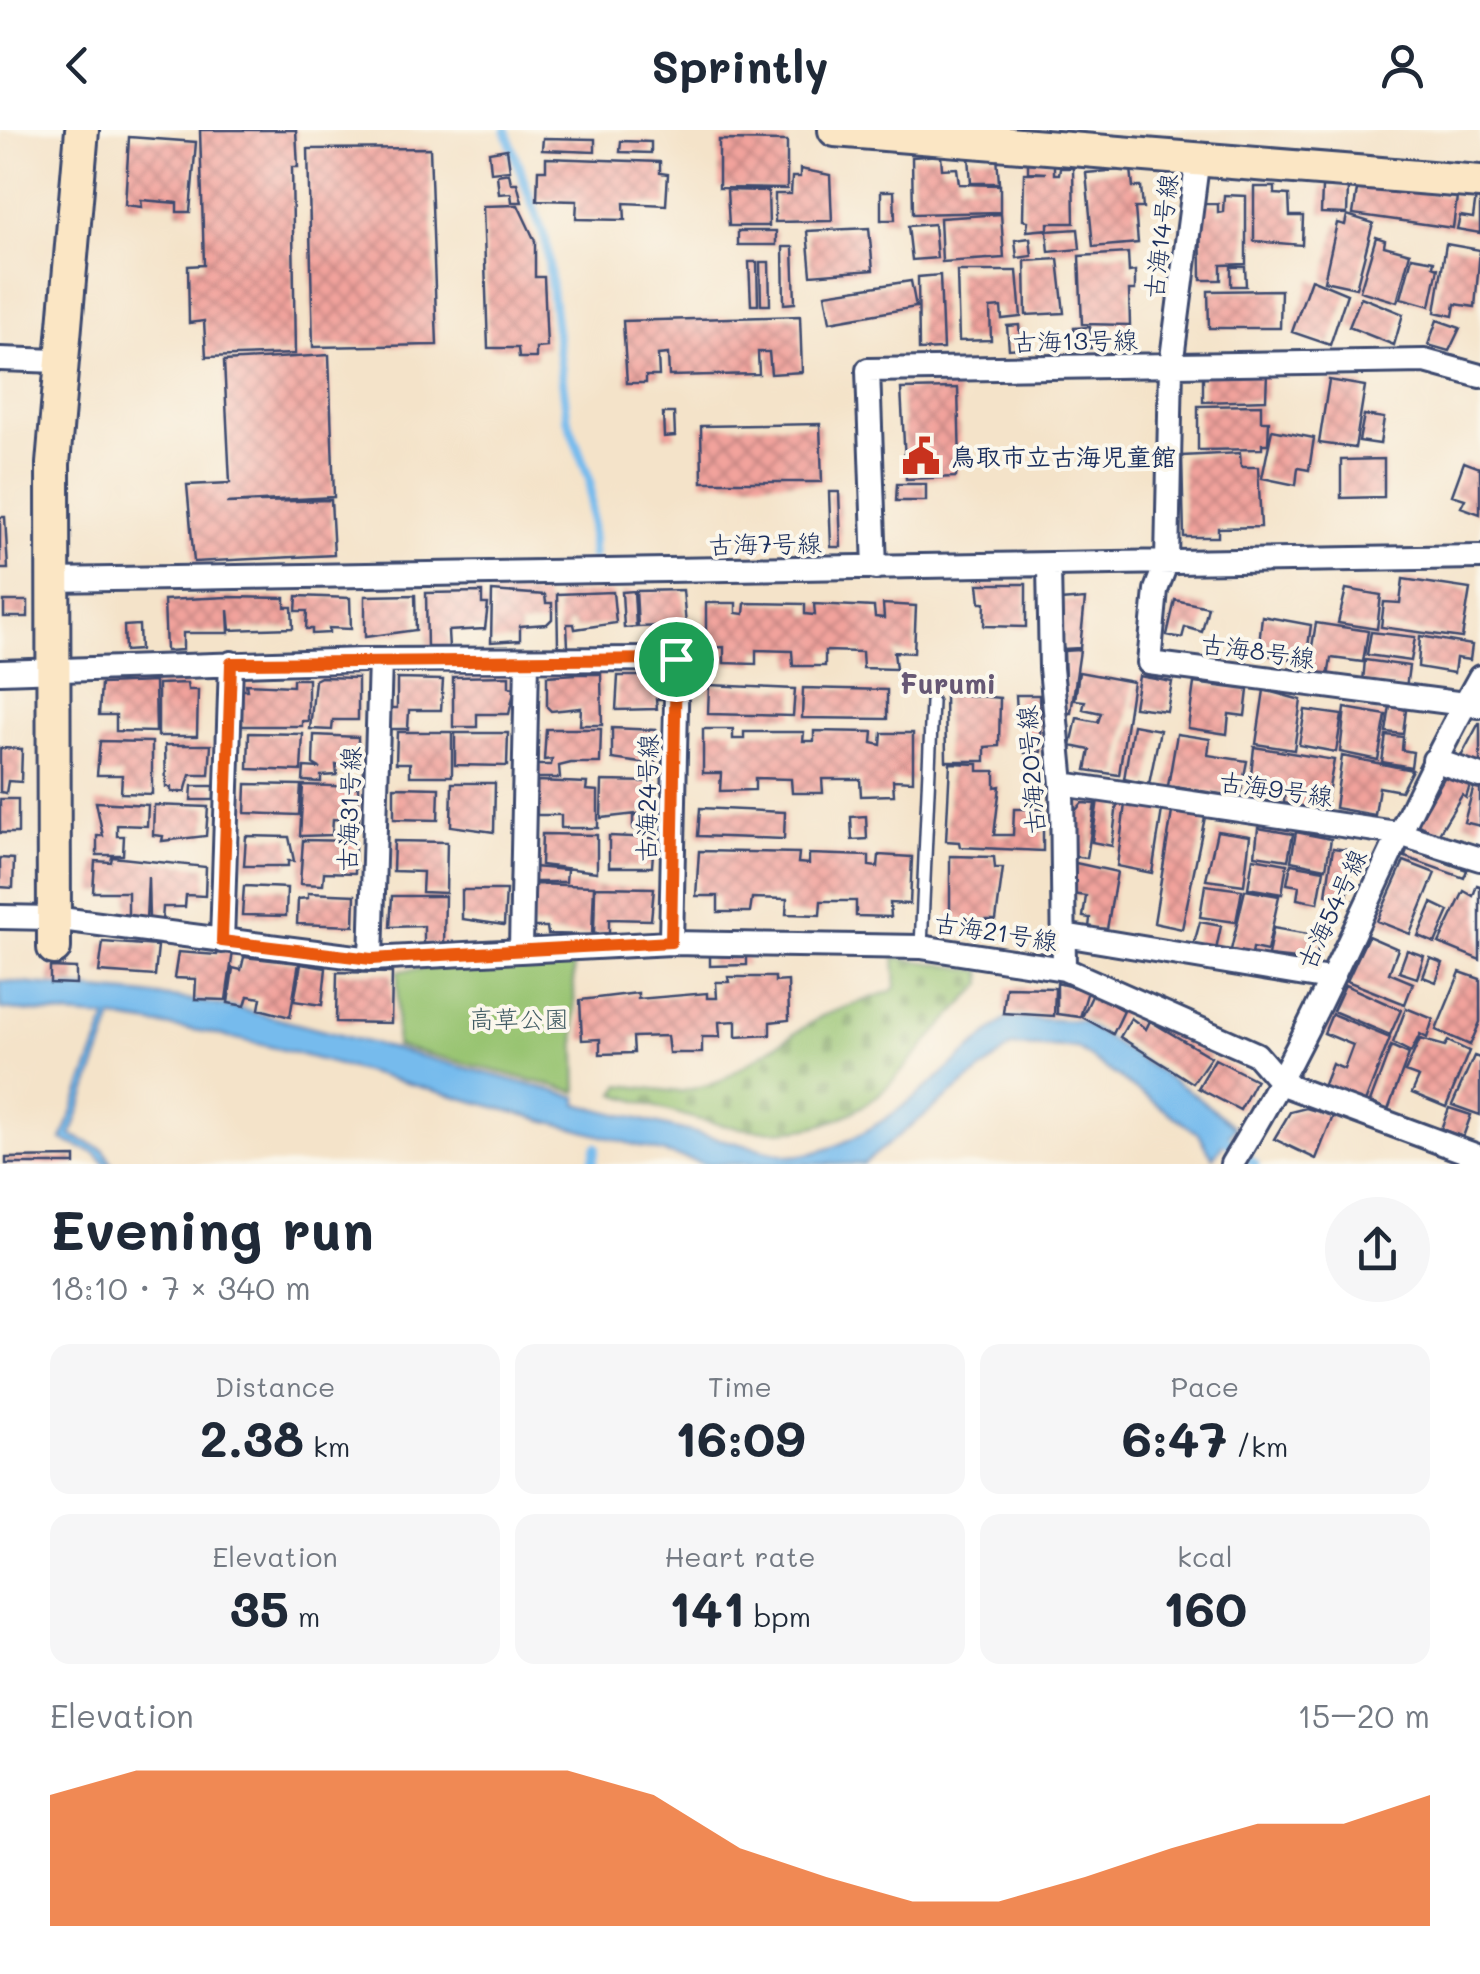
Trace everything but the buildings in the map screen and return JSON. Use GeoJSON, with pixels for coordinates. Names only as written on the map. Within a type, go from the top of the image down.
{"type":"FeatureCollection","features":[{"type":"Feature","properties":{"kind":"street"},"geometry":{"type":"LineString","coordinates":[[53,933],[51,580],[59,361],[82,130]]}},
{"type":"Feature","properties":{"kind":"street"},"geometry":{"type":"LineString","coordinates":[[835,130],[1480,182]]}},
{"type":"Feature","properties":{"kind":"street","name":"古海14号線"},"geometry":{"type":"LineString","coordinates":[[1167,561],[1170,366],[1198,157]]}},
{"type":"Feature","properties":{"kind":"street"},"geometry":{"type":"LineString","coordinates":[[0,359],[59,361]]}},
{"type":"Feature","properties":{"kind":"street","name":"古海13号線"},"geometry":{"type":"LineString","coordinates":[[875,568],[868,370],[1425,362],[1480,376]]}},
{"type":"Feature","properties":{"kind":"street","name":"古海7号線"},"geometry":{"type":"LineString","coordinates":[[51,580],[1050,567],[1167,561],[1480,557]]}},
{"type":"Feature","properties":{"kind":"street","name":"古海8号線"},"geometry":{"type":"LineString","coordinates":[[1167,561],[1156,590],[1149,663],[1472,706]]}},
{"type":"Feature","properties":{"kind":"street","name":"古海20号線"},"geometry":{"type":"LineString","coordinates":[[1050,567],[1051,668],[1062,784],[1064,970]]}},
{"type":"Feature","properties":{"kind":"street","name":"古海24号線"},"geometry":{"type":"LineString","coordinates":[[0,672],[380,660],[676,659],[671,942]]}},
{"type":"Feature","properties":{"kind":"street","name":"古海31号線"},"geometry":{"type":"LineString","coordinates":[[371,959],[380,660]]}},
{"type":"Feature","properties":{"kind":"street"},"geometry":{"type":"LineString","coordinates":[[520,948],[527,660]]}},
{"type":"Feature","properties":{"kind":"street"},"geometry":{"type":"LineString","coordinates":[[222,941],[231,663]]}},
{"type":"Feature","properties":{"kind":"street","name":"古海54号線"},"geometry":{"type":"LineString","coordinates":[[1232,1164],[1282,1084],[1396,833],[1434,760],[1472,706],[1480,677]]}},
{"type":"Feature","properties":{"kind":"street"},"geometry":{"type":"LineString","coordinates":[[1434,760],[1480,776]]}},
{"type":"Feature","properties":{"kind":"street","name":"古海9号線"},"geometry":{"type":"LineString","coordinates":[[1062,784],[1396,833],[1480,860]]}},
{"type":"Feature","properties":{"kind":"street"},"geometry":{"type":"LineString","coordinates":[[0,916],[53,933],[222,941],[371,959],[671,942]]}},
{"type":"Feature","properties":{"kind":"street"},"geometry":{"type":"LineString","coordinates":[[1064,935],[1329,979]]}},
{"type":"Feature","properties":{"kind":"street","name":"古海21号線"},"geometry":{"type":"LineString","coordinates":[[671,942],[921,946],[1064,970],[1256,1054],[1282,1084]]}},
{"type":"Feature","properties":{"kind":"street"},"geometry":{"type":"LineString","coordinates":[[1282,1084],[1480,1157]]}},
{"type":"Feature","properties":{"kind":"lane"},"geometry":{"type":"LineString","coordinates":[[921,946],[932,702]]}},
{"type":"Feature","properties":{"kind":"green space","name":"高草公園"},"geometry":{"type":"Polygon","coordinates":[[[573,957],[577,1092],[396,1046],[398,971],[573,957]]]}},
{"type":"Feature","properties":{"kind":"green space"},"geometry":{"type":"Polygon","coordinates":[[[894,957],[982,971],[983,984],[889,1085],[858,1109],[825,1124],[791,1130],[756,1130],[721,1125],[615,1094],[621,1085],[680,1092],[719,1082],[822,1016],[891,991],[896,987],[894,957]]]}},
{"type":"Feature","properties":{"kind":"water"},"geometry":{"type":"Polygon","coordinates":[[[0,981],[179,998],[240,1009],[577,1097],[577,1104],[789,1156],[818,1152],[877,1125],[1007,1018],[1081,1021],[1192,1093],[1235,1127],[1213,1158],[1199,1134],[1077,1048],[1012,1046],[863,1164],[706,1164],[280,1049],[207,1032],[113,1018],[71,1135],[104,1150],[112,1164],[106,1164],[95,1153],[62,1140],[107,1018],[0,1009],[0,981]]]}},
{"type":"Feature","properties":{"kind":"waterway"},"geometry":{"type":"LineString","coordinates":[[506,131],[546,242],[567,418],[590,481],[593,556]]}},
{"type":"Feature","properties":{"kind":"waterway"},"geometry":{"type":"LineString","coordinates":[[1219,1134],[1255,1164]]}},
{"type":"Feature","properties":{"kind":"waterway"},"geometry":{"type":"LineString","coordinates":[[592,1164],[596,1147]]}},
{"type":"Feature","properties":{"kind":"place","name":"鳥取市立古海児童館"},"geometry":{"type":"Point","coordinates":[921,456]}},
{"type":"Feature","properties":{"kind":"district","name":"Furumi"},"geometry":{"type":"Point","coordinates":[948,683]}},
{"type":"Feature","properties":{"kind":"route"},"geometry":{"type":"LineString","coordinates":[[676,659],[671,942],[371,959],[222,941],[231,663],[676,659]]}}]}
